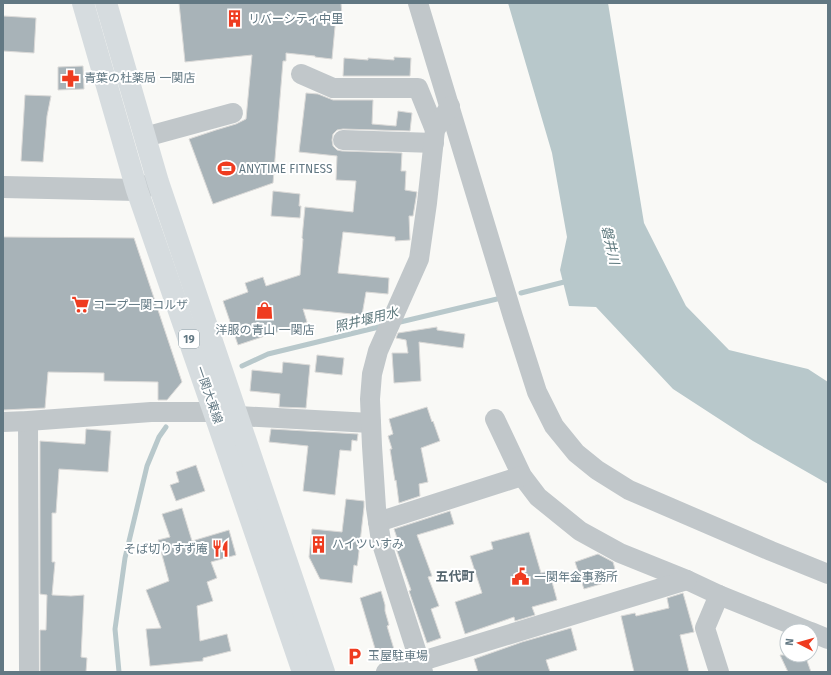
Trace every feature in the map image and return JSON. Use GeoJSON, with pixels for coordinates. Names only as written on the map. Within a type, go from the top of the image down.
{"type":"FeatureCollection","features":[{"type":"Feature","properties":{"kind":"main road","name":"一関大東線"},"geometry":{"type":"LineString","coordinates":[[83,3],[137,190],[303,672]]}},
{"type":"Feature","properties":{"kind":"main road","name":"一関大東線"},"geometry":{"type":"LineString","coordinates":[[106,3],[158,182],[324,672]]}},
{"type":"Feature","properties":{"kind":"street"},"geometry":{"type":"LineString","coordinates":[[418,3],[537,392],[554,426],[576,453],[597,470],[629,490],[828,574]]}},
{"type":"Feature","properties":{"kind":"street"},"geometry":{"type":"LineString","coordinates":[[301,74],[333,88],[418,88],[434,136]]}},
{"type":"Feature","properties":{"kind":"street"},"geometry":{"type":"LineString","coordinates":[[421,667],[381,541],[374,477],[370,399],[372,374],[378,351],[418,259],[427,203],[434,136],[450,106]]}},
{"type":"Feature","properties":{"kind":"street"},"geometry":{"type":"LineString","coordinates":[[145,137],[233,112]]}},
{"type":"Feature","properties":{"kind":"street"},"geometry":{"type":"LineString","coordinates":[[343,140],[434,136]]}},
{"type":"Feature","properties":{"kind":"street"},"geometry":{"type":"LineString","coordinates":[[3,187],[137,190],[158,182]]}},
{"type":"Feature","properties":{"kind":"street"},"geometry":{"type":"LineString","coordinates":[[3,422],[151,412],[214,412],[238,416],[371,423]]}},
{"type":"Feature","properties":{"kind":"street"},"geometry":{"type":"LineString","coordinates":[[495,419],[522,476],[538,497],[580,531],[620,553],[788,623]]}},
{"type":"Feature","properties":{"kind":"street"},"geometry":{"type":"LineString","coordinates":[[28,421],[29,672]]}},
{"type":"Feature","properties":{"kind":"street"},"geometry":{"type":"LineString","coordinates":[[378,522],[522,476]]}},
{"type":"Feature","properties":{"kind":"street"},"geometry":{"type":"LineString","coordinates":[[386,672],[421,667],[687,580]]}},
{"type":"Feature","properties":{"kind":"street"},"geometry":{"type":"LineString","coordinates":[[719,595],[705,628],[719,672]]}},
{"type":"Feature","properties":{"kind":"water","name":"磐井川"},"geometry":{"type":"Polygon","coordinates":[[[508,3],[608,3],[644,223],[686,306],[729,350],[808,369],[828,382],[828,484],[753,441],[673,389],[596,307],[569,306],[560,270],[567,237],[552,153],[508,3]]]}},
{"type":"Feature","properties":{"kind":"building"},"geometry":{"type":"Polygon","coordinates":[[[179,3],[341,3],[342,15],[336,16],[332,59],[286,53],[286,61],[283,61],[273,183],[213,204],[189,139],[236,124],[246,119],[252,55],[185,62],[179,3]]]}},
{"type":"Feature","properties":{"kind":"building"},"geometry":{"type":"Polygon","coordinates":[[[3,16],[36,18],[34,53],[3,51],[3,16]]]}},
{"type":"Feature","properties":{"kind":"building"},"geometry":{"type":"Polygon","coordinates":[[[394,57],[411,58],[410,76],[343,76],[344,58],[394,60],[394,57]]]}},
{"type":"Feature","properties":{"kind":"building","name":"青葉の杜薬局 一関店"},"geometry":{"type":"Polygon","coordinates":[[[83,66],[84,89],[58,90],[58,67],[83,66]]]}},
{"type":"Feature","properties":{"kind":"building"},"geometry":{"type":"Polygon","coordinates":[[[306,93],[318,94],[333,100],[373,100],[372,124],[396,126],[398,111],[412,113],[410,131],[343,129],[337,130],[333,134],[332,140],[333,146],[337,150],[342,151],[402,153],[401,171],[406,171],[405,190],[417,192],[413,216],[409,216],[410,240],[395,241],[395,237],[343,232],[338,273],[389,278],[388,294],[366,292],[362,315],[303,309],[307,322],[238,345],[223,301],[248,292],[245,283],[263,277],[266,286],[300,275],[305,207],[353,212],[356,181],[336,180],[337,156],[299,152],[306,93]]]}},
{"type":"Feature","properties":{"kind":"building"},"geometry":{"type":"Polygon","coordinates":[[[25,95],[51,96],[47,116],[43,162],[21,161],[25,95]]]}},
{"type":"Feature","properties":{"kind":"building"},"geometry":{"type":"Polygon","coordinates":[[[273,191],[300,194],[300,218],[271,216],[273,191]]]}},
{"type":"Feature","properties":{"kind":"building","name":"コープ一関コルザ"},"geometry":{"type":"Polygon","coordinates":[[[3,237],[134,238],[182,382],[167,400],[158,400],[158,382],[104,381],[104,373],[48,372],[45,408],[3,410],[3,237]]]}},
{"type":"Feature","properties":{"kind":"building"},"geometry":{"type":"Polygon","coordinates":[[[437,327],[437,330],[465,334],[463,348],[419,342],[421,381],[394,383],[392,353],[408,353],[406,340],[396,338],[398,333],[437,327]]]}},
{"type":"Feature","properties":{"kind":"building"},"geometry":{"type":"Polygon","coordinates":[[[317,355],[344,358],[342,375],[315,372],[317,355]]]}},
{"type":"Feature","properties":{"kind":"building"},"geometry":{"type":"Polygon","coordinates":[[[283,362],[310,365],[306,408],[279,407],[280,394],[250,391],[252,370],[282,373],[283,362]]]}},
{"type":"Feature","properties":{"kind":"building"},"geometry":{"type":"Polygon","coordinates":[[[427,407],[440,441],[421,448],[428,482],[419,484],[420,496],[399,503],[390,449],[392,449],[388,436],[393,434],[389,419],[427,407]]]}},
{"type":"Feature","properties":{"kind":"building"},"geometry":{"type":"Polygon","coordinates":[[[86,429],[111,431],[108,472],[59,469],[56,513],[52,513],[52,562],[55,562],[52,595],[84,595],[81,657],[87,658],[86,672],[40,672],[40,630],[46,630],[47,595],[40,594],[40,441],[85,444],[86,429]]]}},
{"type":"Feature","properties":{"kind":"building"},"geometry":{"type":"Polygon","coordinates":[[[271,429],[358,434],[357,441],[352,440],[351,451],[340,450],[335,495],[303,491],[308,446],[269,442],[271,429]]]}},
{"type":"Feature","properties":{"kind":"building"},"geometry":{"type":"Polygon","coordinates":[[[196,465],[205,491],[176,501],[170,485],[179,482],[176,472],[196,465]]]}},
{"type":"Feature","properties":{"kind":"building"},"geometry":{"type":"Polygon","coordinates":[[[346,499],[364,501],[358,560],[357,566],[354,565],[352,583],[320,579],[309,557],[312,529],[342,532],[346,499]]]}},
{"type":"Feature","properties":{"kind":"building"},"geometry":{"type":"Polygon","coordinates":[[[182,508],[192,541],[229,530],[236,555],[211,562],[217,578],[207,582],[213,601],[197,606],[200,641],[227,634],[231,651],[203,658],[203,661],[150,666],[146,629],[161,628],[146,590],[169,581],[158,540],[170,537],[162,514],[182,508]]]}},
{"type":"Feature","properties":{"kind":"building"},"geometry":{"type":"Polygon","coordinates":[[[450,511],[454,524],[417,535],[432,576],[428,577],[439,606],[431,609],[441,638],[427,643],[409,591],[411,590],[393,540],[397,538],[394,529],[450,511]]]}},
{"type":"Feature","properties":{"kind":"building"},"geometry":{"type":"Polygon","coordinates":[[[529,532],[541,573],[549,571],[557,600],[532,607],[535,615],[515,621],[514,617],[465,634],[455,602],[482,593],[470,556],[493,549],[491,542],[529,532]]]}},
{"type":"Feature","properties":{"kind":"building"},"geometry":{"type":"Polygon","coordinates":[[[598,554],[613,562],[615,569],[601,574],[604,583],[584,589],[575,562],[598,554]]]}},
{"type":"Feature","properties":{"kind":"building"},"geometry":{"type":"Polygon","coordinates":[[[381,591],[389,625],[387,626],[396,656],[379,662],[360,598],[381,591]]]}},
{"type":"Feature","properties":{"kind":"building"},"geometry":{"type":"Polygon","coordinates":[[[683,593],[694,632],[680,635],[689,672],[634,672],[621,616],[635,613],[636,616],[669,608],[667,598],[683,593]]]}},
{"type":"Feature","properties":{"kind":"building"},"geometry":{"type":"Polygon","coordinates":[[[571,628],[577,650],[546,660],[550,672],[478,672],[474,659],[522,642],[571,628]]]}},
{"type":"Feature","properties":{"kind":"building"},"geometry":{"type":"Polygon","coordinates":[[[784,663],[808,663],[811,672],[788,672],[784,663]]]}},
{"type":"Feature","properties":{"kind":"waterway","name":"照井堰用水"},"geometry":{"type":"LineString","coordinates":[[521,293],[568,281]]}},
{"type":"Feature","properties":{"kind":"waterway","name":"照井堰用水"},"geometry":{"type":"LineString","coordinates":[[396,323],[497,299]]}},
{"type":"Feature","properties":{"kind":"waterway","name":"照井堰用水"},"geometry":{"type":"LineString","coordinates":[[242,366],[268,354],[383,326]]}},
{"type":"Feature","properties":{"kind":"waterway","name":"照井堰用水"},"geometry":{"type":"LineString","coordinates":[[119,672],[115,629],[125,558],[147,466],[159,437],[166,427]]}},
{"type":"Feature","properties":{"kind":"place","name":"リバーシティ中里"},"geometry":{"type":"Point","coordinates":[235,19]}},
{"type":"Feature","properties":{"kind":"place","name":"青葉の杜薬局 一関店"},"geometry":{"type":"Point","coordinates":[71,78]}},
{"type":"Feature","properties":{"kind":"place","name":"ANYTIME FITNESS"},"geometry":{"type":"Point","coordinates":[226,169]}},
{"type":"Feature","properties":{"kind":"place","name":"コープ一関コルザ"},"geometry":{"type":"Point","coordinates":[80,305]}},
{"type":"Feature","properties":{"kind":"place","name":"洋服の青山 一関店"},"geometry":{"type":"Point","coordinates":[265,311]}},
{"type":"Feature","properties":{"kind":"place","name":"ハイツいすみ"},"geometry":{"type":"Point","coordinates":[319,544]}},
{"type":"Feature","properties":{"kind":"place","name":"そば切りすず庵"},"geometry":{"type":"Point","coordinates":[221,549]}},
{"type":"Feature","properties":{"kind":"place","name":"一関年金事務所"},"geometry":{"type":"Point","coordinates":[521,577]}},
{"type":"Feature","properties":{"kind":"place","name":"玉屋駐車場"},"geometry":{"type":"Point","coordinates":[355,656]}},
{"type":"Feature","properties":{"kind":"district","name":"五代町"},"geometry":{"type":"Point","coordinates":[455,576]}}]}
